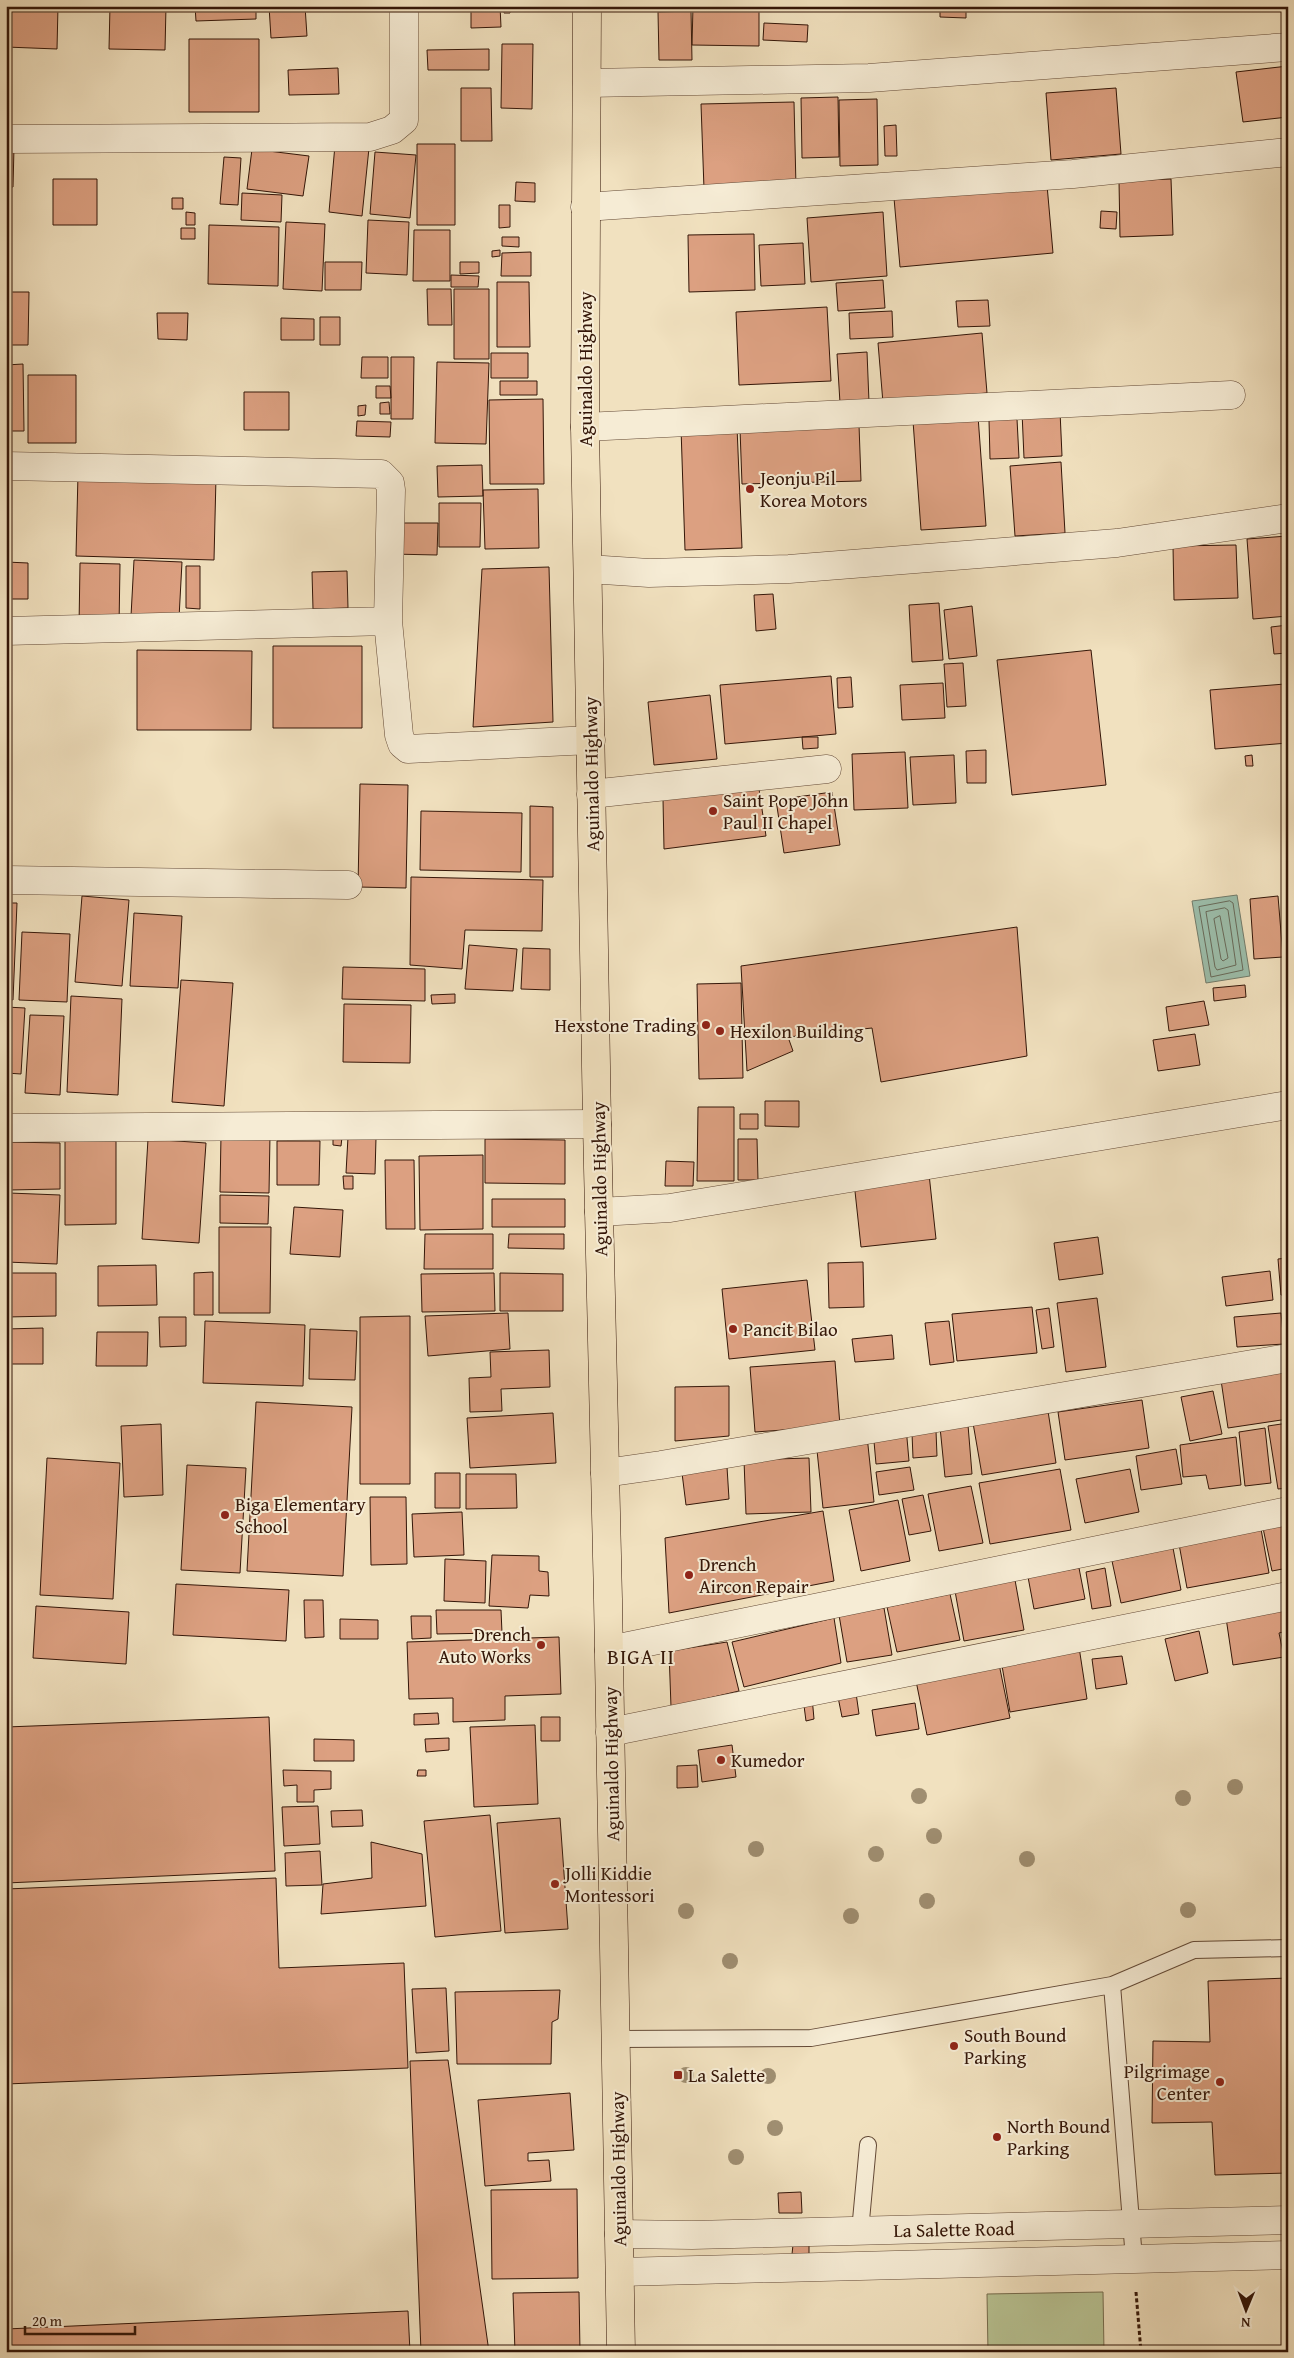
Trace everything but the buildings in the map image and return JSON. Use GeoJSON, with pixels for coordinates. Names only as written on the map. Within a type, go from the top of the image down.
{"type":"FeatureCollection","features":[{"type":"Feature","properties":{"kind":"main road","name":"Aguinaldo Highway"},"geometry":{"type":"LineString","coordinates":[[587,6],[585,427],[597,1124],[609,1650],[620,2352]]}},
{"type":"Feature","properties":{"kind":"street"},"geometry":{"type":"LineString","coordinates":[[6,139],[370,137],[392,130],[404,120],[404,6]]}},
{"type":"Feature","properties":{"kind":"street"},"geometry":{"type":"LineString","coordinates":[[587,83],[869,78],[1288,47]]}},
{"type":"Feature","properties":{"kind":"street"},"geometry":{"type":"LineString","coordinates":[[585,207],[1074,174],[1288,152]]}},
{"type":"Feature","properties":{"kind":"street"},"geometry":{"type":"LineString","coordinates":[[585,427],[1231,395]]}},
{"type":"Feature","properties":{"kind":"street"},"geometry":{"type":"LineString","coordinates":[[6,466],[381,474],[390,483],[391,490],[388,620],[399,735],[402,744],[408,749],[591,740]]}},
{"type":"Feature","properties":{"kind":"street"},"geometry":{"type":"LineString","coordinates":[[588,569],[649,573],[789,569],[1117,543],[1288,518]]}},
{"type":"Feature","properties":{"kind":"street"},"geometry":{"type":"LineString","coordinates":[[6,631],[388,620]]}},
{"type":"Feature","properties":{"kind":"street"},"geometry":{"type":"LineString","coordinates":[[591,794],[827,769]]}},
{"type":"Feature","properties":{"kind":"street"},"geometry":{"type":"LineString","coordinates":[[6,880],[348,885]]}},
{"type":"Feature","properties":{"kind":"street"},"geometry":{"type":"LineString","coordinates":[[599,1212],[670,1208],[1288,1104]]}},
{"type":"Feature","properties":{"kind":"street"},"geometry":{"type":"LineString","coordinates":[[6,1128],[597,1124]]}},
{"type":"Feature","properties":{"kind":"street"},"geometry":{"type":"LineString","coordinates":[[605,1473],[1288,1358]]}},
{"type":"Feature","properties":{"kind":"street"},"geometry":{"type":"LineString","coordinates":[[609,1650],[1288,1512]]}},
{"type":"Feature","properties":{"kind":"street"},"geometry":{"type":"LineString","coordinates":[[610,1732],[1288,1596]]}},
{"type":"Feature","properties":{"kind":"street","name":"La Salette Road"},"geometry":{"type":"LineString","coordinates":[[619,2234],[692,2235],[1288,2220]]}},
{"type":"Feature","properties":{"kind":"street","name":"La Salette Road"},"geometry":{"type":"LineString","coordinates":[[620,2272],[1288,2255]]}},
{"type":"Feature","properties":{"kind":"lane"},"geometry":{"type":"LineString","coordinates":[[616,2039],[811,2038],[1112,1985],[1194,1950],[1288,1948]]}},
{"type":"Feature","properties":{"kind":"lane"},"geometry":{"type":"LineString","coordinates":[[1112,1985],[1134,2259]]}},
{"type":"Feature","properties":{"kind":"lane"},"geometry":{"type":"LineString","coordinates":[[860,2231],[868,2145]]}},
{"type":"Feature","properties":{"kind":"path"},"geometry":{"type":"LineString","coordinates":[[1284,2174],[1284,2184]]}},
{"type":"Feature","properties":{"kind":"path"},"geometry":{"type":"LineString","coordinates":[[1134,2259],[1141,2352]]}},
{"type":"Feature","properties":{"kind":"shaded area"},"geometry":{"type":"Polygon","coordinates":[[[1103,2292],[1104,2352],[988,2352],[987,2294],[1103,2292]]]}},
{"type":"Feature","properties":{"kind":"water"},"geometry":{"type":"Polygon","coordinates":[[[1237,895],[1250,976],[1206,983],[1192,901],[1237,895]]]}},
{"type":"Feature","properties":{"kind":"place","name":"Jeonju Pil Korea Motors"},"geometry":{"type":"Point","coordinates":[750,489]}},
{"type":"Feature","properties":{"kind":"place","name":"Saint Pope John Paul II Chapel"},"geometry":{"type":"Point","coordinates":[713,811]}},
{"type":"Feature","properties":{"kind":"place","name":"Hexstone Trading"},"geometry":{"type":"Point","coordinates":[706,1025]}},
{"type":"Feature","properties":{"kind":"place","name":"Hexilon Building"},"geometry":{"type":"Point","coordinates":[720,1031]}},
{"type":"Feature","properties":{"kind":"place","name":"Pancit Bilao"},"geometry":{"type":"Point","coordinates":[733,1329]}},
{"type":"Feature","properties":{"kind":"place","name":"Biga Elementary School"},"geometry":{"type":"Point","coordinates":[225,1515]}},
{"type":"Feature","properties":{"kind":"place","name":"Drench Aircon Repair"},"geometry":{"type":"Point","coordinates":[689,1575]}},
{"type":"Feature","properties":{"kind":"place","name":"Drench Auto Works"},"geometry":{"type":"Point","coordinates":[541,1645]}},
{"type":"Feature","properties":{"kind":"place","name":"Kumedor"},"geometry":{"type":"Point","coordinates":[721,1760]}},
{"type":"Feature","properties":{"kind":"place","name":"Jolli Kiddie Montessori"},"geometry":{"type":"Point","coordinates":[555,1884]}},
{"type":"Feature","properties":{"kind":"place","name":"South Bound Parking"},"geometry":{"type":"Point","coordinates":[954,2046]}},
{"type":"Feature","properties":{"kind":"place","name":"La Salette"},"geometry":{"type":"Point","coordinates":[678,2075]}},
{"type":"Feature","properties":{"kind":"place","name":"Pilgrimage Center"},"geometry":{"type":"Point","coordinates":[1220,2082]}},
{"type":"Feature","properties":{"kind":"place","name":"North Bound Parking"},"geometry":{"type":"Point","coordinates":[997,2137]}},
{"type":"Feature","properties":{"kind":"district","name":"BIGA II"},"geometry":{"type":"Point","coordinates":[641,1656]}}]}
